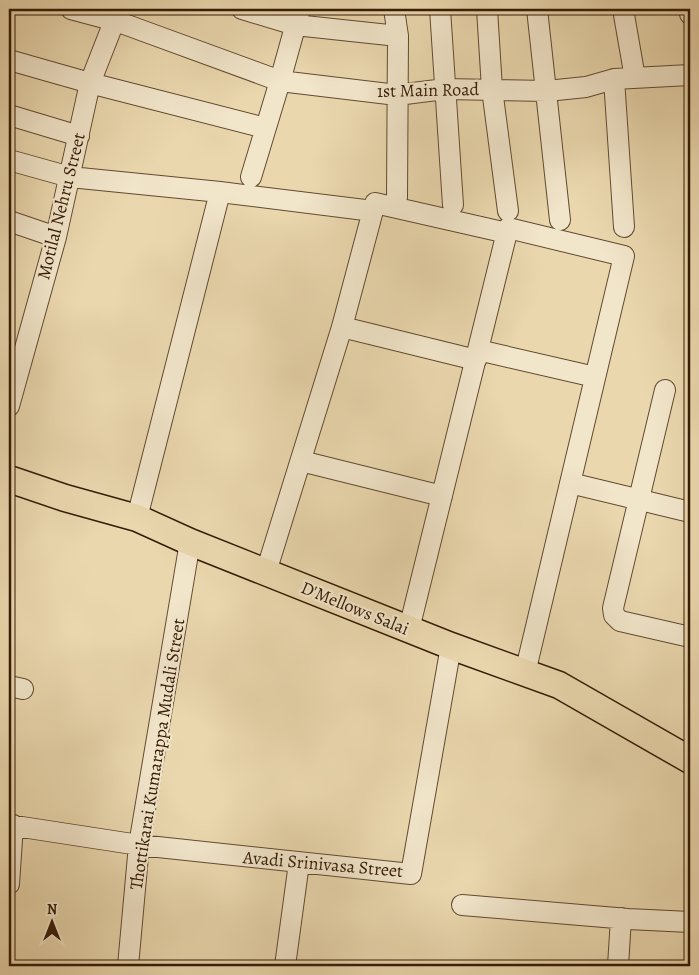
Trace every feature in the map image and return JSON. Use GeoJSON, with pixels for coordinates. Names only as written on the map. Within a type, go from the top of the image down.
{"type":"FeatureCollection","features":[{"type":"Feature","properties":{"kind":"main road","name":"D'Mellows Salai"},"geometry":{"type":"LineString","coordinates":[[9,479],[65,498],[137,518],[190,542],[408,629],[559,685],[690,760]]}},
{"type":"Feature","properties":{"kind":"street","name":"1st Main Road"},"geometry":{"type":"LineString","coordinates":[[71,9],[118,15],[280,81],[397,94],[445,89],[547,91],[586,87],[614,79],[690,75]]}},
{"type":"Feature","properties":{"kind":"street"},"geometry":{"type":"LineString","coordinates":[[242,9],[298,17],[398,36]]}},
{"type":"Feature","properties":{"kind":"street"},"geometry":{"type":"LineString","coordinates":[[394,9],[398,36],[396,198]]}},
{"type":"Feature","properties":{"kind":"street"},"geometry":{"type":"LineString","coordinates":[[440,9],[453,205]]}},
{"type":"Feature","properties":{"kind":"street"},"geometry":{"type":"LineString","coordinates":[[486,9],[492,89],[508,211]]}},
{"type":"Feature","properties":{"kind":"street"},"geometry":{"type":"LineString","coordinates":[[537,9],[560,220]]}},
{"type":"Feature","properties":{"kind":"street"},"geometry":{"type":"LineString","coordinates":[[623,9],[635,78]]}},
{"type":"Feature","properties":{"kind":"street"},"geometry":{"type":"LineString","coordinates":[[690,9],[690,14]]}},
{"type":"Feature","properties":{"kind":"street","name":"Motilal Nehru Street"},"geometry":{"type":"LineString","coordinates":[[9,406],[56,237],[90,83],[118,15]]}},
{"type":"Feature","properties":{"kind":"street"},"geometry":{"type":"LineString","coordinates":[[251,177],[298,17]]}},
{"type":"Feature","properties":{"kind":"street"},"geometry":{"type":"LineString","coordinates":[[9,60],[265,128]]}},
{"type":"Feature","properties":{"kind":"street"},"geometry":{"type":"LineString","coordinates":[[614,79],[624,227]]}},
{"type":"Feature","properties":{"kind":"street"},"geometry":{"type":"LineString","coordinates":[[9,114],[79,136]]}},
{"type":"Feature","properties":{"kind":"street"},"geometry":{"type":"LineString","coordinates":[[9,160],[70,177],[220,192],[373,211]]}},
{"type":"Feature","properties":{"kind":"street"},"geometry":{"type":"LineString","coordinates":[[137,518],[220,192]]}},
{"type":"Feature","properties":{"kind":"street"},"geometry":{"type":"LineString","coordinates":[[266,572],[342,327],[375,203],[507,233]]}},
{"type":"Feature","properties":{"kind":"street"},"geometry":{"type":"LineString","coordinates":[[9,221],[56,237]]}},
{"type":"Feature","properties":{"kind":"street"},"geometry":{"type":"LineString","coordinates":[[408,629],[508,228],[624,256],[525,673]]}},
{"type":"Feature","properties":{"kind":"street"},"geometry":{"type":"LineString","coordinates":[[342,327],[595,377]]}},
{"type":"Feature","properties":{"kind":"street"},"geometry":{"type":"LineString","coordinates":[[665,390],[613,608],[614,615],[620,621],[690,637]]}},
{"type":"Feature","properties":{"kind":"street"},"geometry":{"type":"LineString","coordinates":[[302,461],[442,496]]}},
{"type":"Feature","properties":{"kind":"street"},"geometry":{"type":"LineString","coordinates":[[570,483],[690,512]]}},
{"type":"Feature","properties":{"kind":"street","name":"Thottikarai Kumarappa Mudali Street"},"geometry":{"type":"LineString","coordinates":[[128,966],[139,845],[190,542]]}},
{"type":"Feature","properties":{"kind":"street","name":"Avadi Srinivasa Street"},"geometry":{"type":"LineString","coordinates":[[11,825],[139,845],[410,874],[451,646]]}},
{"type":"Feature","properties":{"kind":"street"},"geometry":{"type":"LineString","coordinates":[[9,884],[11,825]]}},
{"type":"Feature","properties":{"kind":"street"},"geometry":{"type":"LineString","coordinates":[[285,966],[299,863]]}},
{"type":"Feature","properties":{"kind":"street"},"geometry":{"type":"LineString","coordinates":[[462,905],[690,922]]}},
{"type":"Feature","properties":{"kind":"street"},"geometry":{"type":"LineString","coordinates":[[618,966],[621,918]]}}]}
